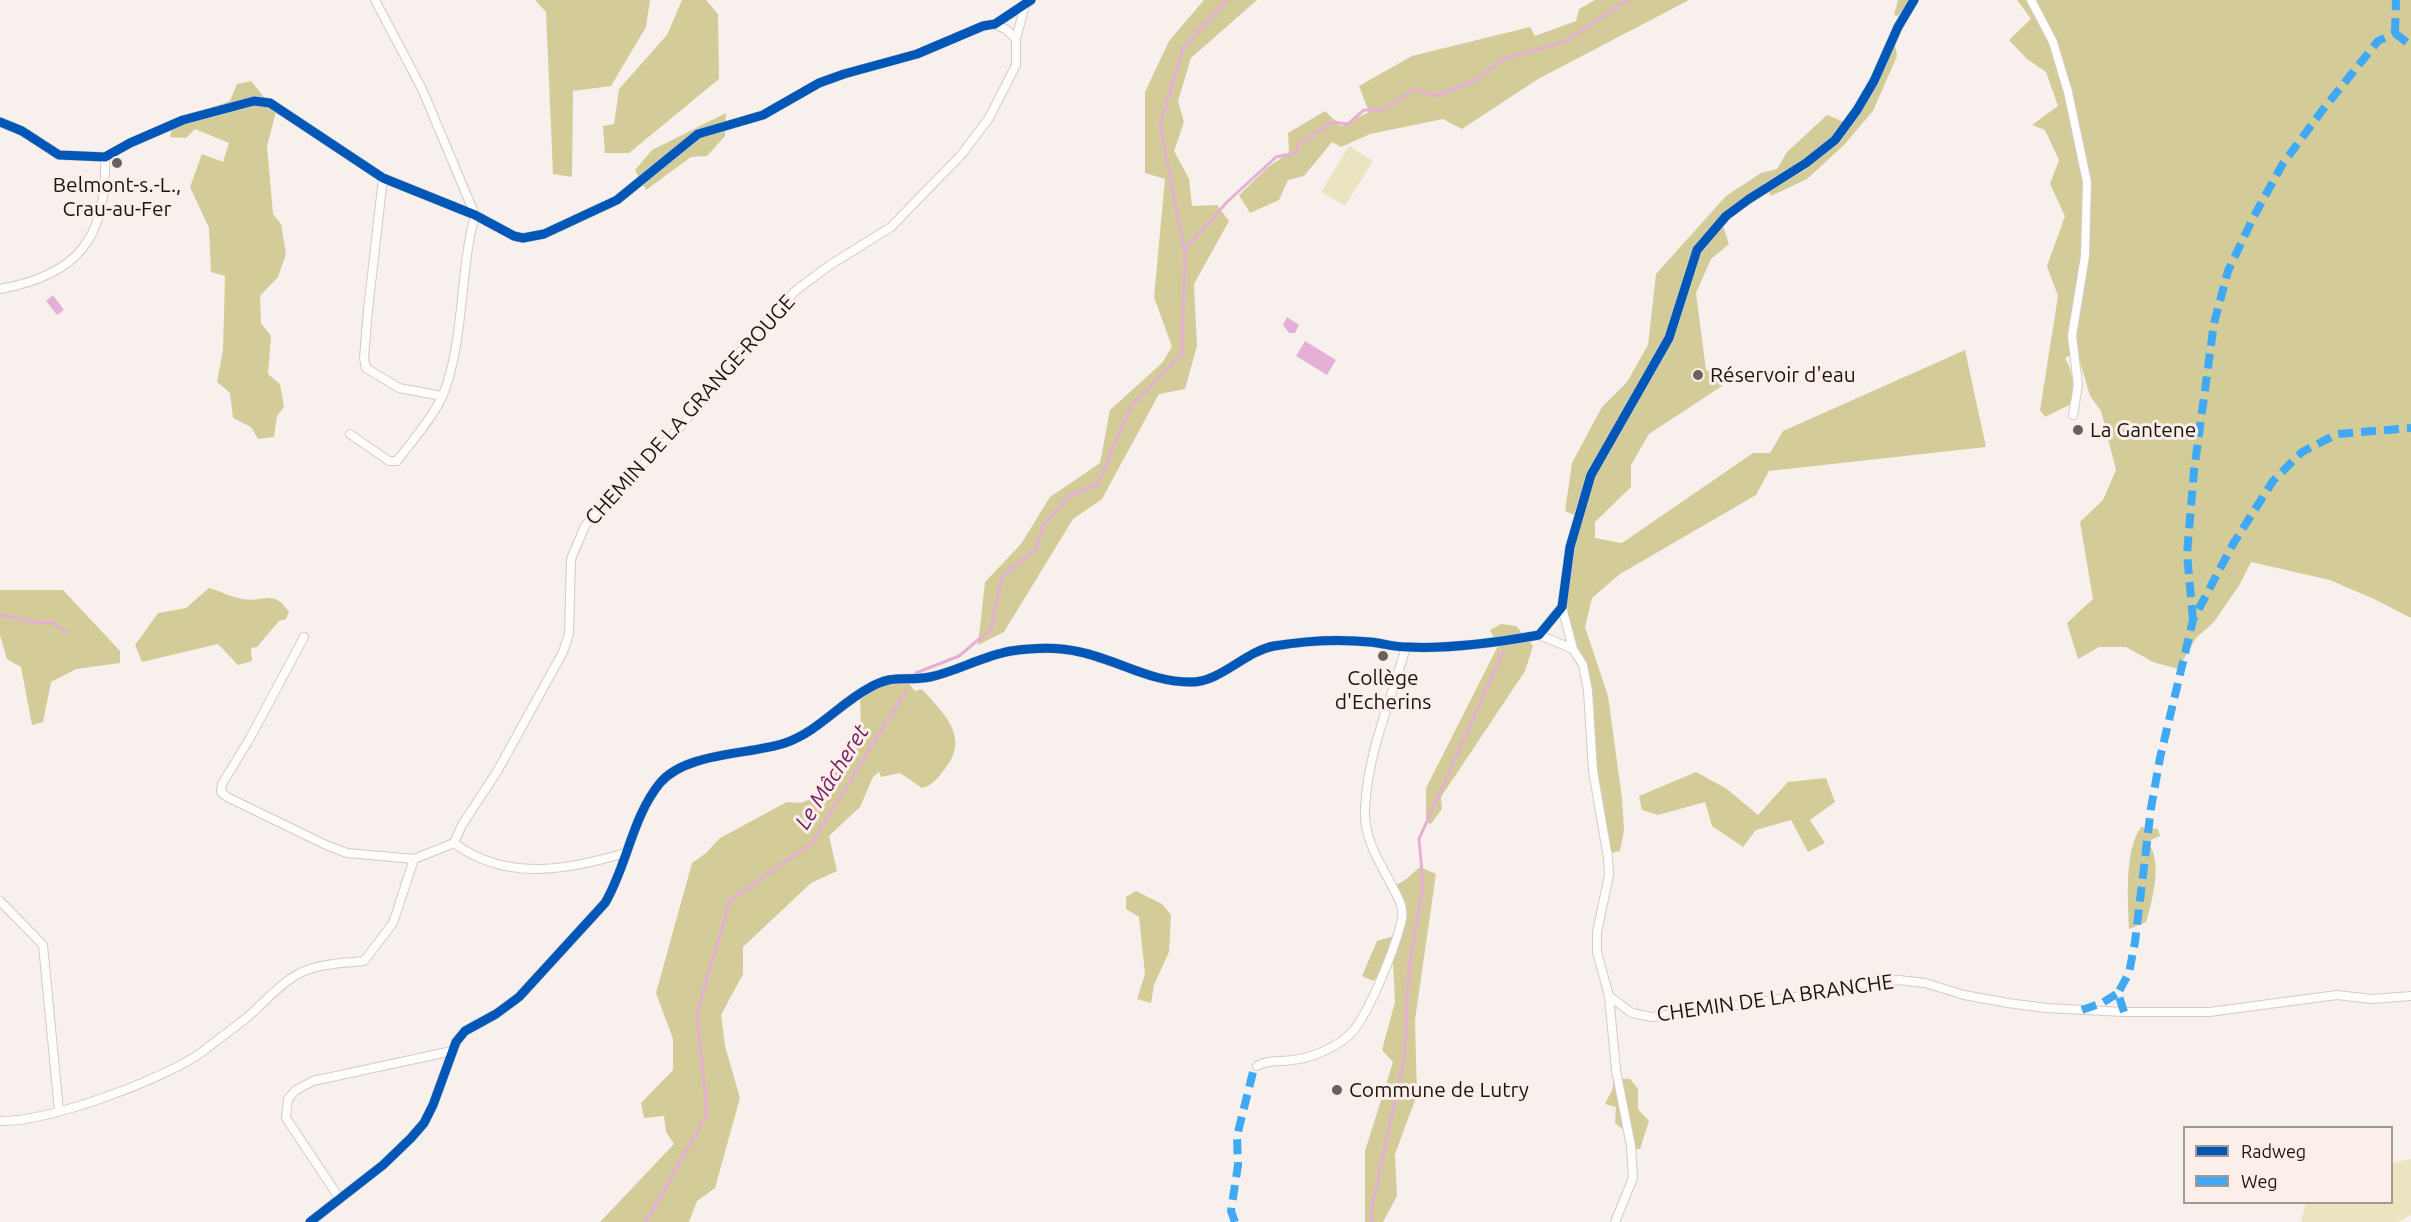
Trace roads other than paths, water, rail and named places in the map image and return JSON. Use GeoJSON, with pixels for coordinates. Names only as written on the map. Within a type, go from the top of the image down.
{"type":"FeatureCollection","features":[{"type":"Feature","properties":{"kind":"street"},"geometry":{"type":"LineString","coordinates":[[350,434],[389,461],[397,461],[434,411],[442,396],[450,370],[458,327],[468,239],[475,215],[422,89],[375,0]]}},
{"type":"Feature","properties":{"kind":"street"},"geometry":{"type":"LineString","coordinates":[[1614,1222],[1633,1178],[1631,1146],[1616,1070],[1609,996],[1597,952],[1597,933],[1610,875],[1593,771],[1588,691],[1583,665],[1573,649],[1562,607],[1570,547],[1591,475],[1669,338],[1697,250],[1726,216],[1806,164],[1835,140],[1857,110],[1874,81],[1898,27],[1914,0]]}},
{"type":"Feature","properties":{"kind":"street"},"geometry":{"type":"LineString","coordinates":[[2031,0],[2055,51],[2068,93],[2087,182],[2085,256],[2072,336],[2078,386],[2073,415]]}},
{"type":"Feature","properties":{"kind":"street","name":"CHEMIN DE LA GRANGE-ROUGE"},"geometry":{"type":"LineString","coordinates":[[475,215],[514,236],[523,238],[544,234],[617,200],[698,134],[763,115],[819,83],[917,54],[983,26],[995,24],[1028,2]]}},
{"type":"Feature","properties":{"kind":"street","name":"CHEMIN DE LA GRANGE-ROUGE"},"geometry":{"type":"LineString","coordinates":[[454,843],[462,825],[498,770],[563,652],[569,634],[571,559],[585,526],[681,426],[745,346],[795,291],[830,265],[891,227],[962,154],[990,118],[1016,65],[1016,39],[1028,2]]}},
{"type":"Feature","properties":{"kind":"street"},"geometry":{"type":"LineString","coordinates":[[995,24],[1007,30],[1016,39]]}},
{"type":"Feature","properties":{"kind":"street"},"geometry":{"type":"LineString","coordinates":[[0,122],[22,131],[59,155],[105,157],[183,120],[254,101],[270,103],[383,178],[475,215]]}},
{"type":"Feature","properties":{"kind":"street"},"geometry":{"type":"LineString","coordinates":[[0,289],[27,284],[53,272],[85,248],[100,216],[105,157]]}},
{"type":"Feature","properties":{"kind":"street"},"geometry":{"type":"LineString","coordinates":[[383,178],[367,320],[364,358],[366,368],[399,388],[442,396]]}},
{"type":"Feature","properties":{"kind":"street"},"geometry":{"type":"LineString","coordinates":[[1539,635],[1562,607]]}},
{"type":"Feature","properties":{"kind":"street"},"geometry":{"type":"LineString","coordinates":[[310,1222],[382,1165],[424,1123],[433,1105],[452,1051],[465,1031],[496,1014],[519,997],[595,916],[613,889],[644,810],[660,783],[674,771],[704,760],[770,748],[797,739],[829,719],[864,690],[882,681],[901,677],[929,677],[978,659],[1011,651],[1042,649],[1079,651],[1168,681],[1196,682],[1225,671],[1253,654],[1272,646],[1367,642],[1407,647],[1484,643],[1539,635],[1573,649]]}},
{"type":"Feature","properties":{"kind":"street"},"geometry":{"type":"LineString","coordinates":[[304,637],[250,738],[222,784],[221,792],[227,797],[326,846],[364,856],[414,859],[454,843],[469,854],[499,864],[537,869],[572,867],[626,853]]}},
{"type":"Feature","properties":{"kind":"street"},"geometry":{"type":"LineString","coordinates":[[1257,1066],[1262,1063],[1295,1060],[1314,1055],[1341,1041],[1353,1031],[1380,981],[1403,917],[1401,904],[1377,860],[1366,833],[1365,809],[1371,759],[1407,647]]}},
{"type":"Feature","properties":{"kind":"street"},"geometry":{"type":"LineString","coordinates":[[0,1121],[15,1121],[59,1112],[167,1072],[200,1053],[295,976],[312,968],[364,961],[393,923],[414,859]]}},
{"type":"Feature","properties":{"kind":"street"},"geometry":{"type":"LineString","coordinates":[[0,901],[43,945],[59,1112]]}},
{"type":"Feature","properties":{"kind":"street","name":"CHEMIN DE LA BRANCHE"},"geometry":{"type":"LineString","coordinates":[[1609,996],[1632,1013],[1652,1017],[1824,993],[1871,982],[1899,980],[1925,983],[1964,995],[2008,1004],[2124,1012],[2209,1012],[2326,996],[2372,999],[2411,996]]}},
{"type":"Feature","properties":{"kind":"street"},"geometry":{"type":"LineString","coordinates":[[340,1199],[286,1118],[288,1100],[296,1090],[313,1081],[452,1051]]}},
{"type":"Feature","properties":{"kind":"waterway"},"geometry":{"type":"LineString","coordinates":[[1184,248],[1160,125],[1183,48],[1227,0]]}},
{"type":"Feature","properties":{"kind":"waterway","name":"Le Mâcheret"},"geometry":{"type":"LineString","coordinates":[[916,673],[959,656],[991,629],[1002,577],[1036,549],[1044,524],[1069,496],[1098,484],[1130,408],[1182,353],[1185,249],[1227,202],[1276,157],[1296,153],[1298,145],[1332,122],[1348,124],[1364,110],[1383,110],[1415,89],[1437,96],[1475,80],[1504,59],[1564,42],[1627,0]]}},
{"type":"Feature","properties":{"kind":"waterway"},"geometry":{"type":"LineString","coordinates":[[0,615],[33,622],[52,622],[66,632]]}},
{"type":"Feature","properties":{"kind":"waterway"},"geometry":{"type":"LineString","coordinates":[[1372,1222],[1370,1216],[1404,1059],[1409,967],[1423,884],[1419,839],[1504,650]]}},
{"type":"Feature","properties":{"kind":"waterway","name":"Le Mâcheret"},"geometry":{"type":"LineString","coordinates":[[646,1222],[707,1114],[697,1013],[730,900],[811,844],[906,691]]}},
{"type":"Feature","properties":{"kind":"place","name":"Belmont-s.-L., Crau-au-Fer"},"geometry":{"type":"Point","coordinates":[117,163]}},
{"type":"Feature","properties":{"kind":"place","name":"Réservoir d'eau"},"geometry":{"type":"Point","coordinates":[1698,375]}},
{"type":"Feature","properties":{"kind":"place","name":"La Gantene"},"geometry":{"type":"Point","coordinates":[2078,430]}},
{"type":"Feature","properties":{"kind":"place","name":"Collège d'Echerins"},"geometry":{"type":"Point","coordinates":[1383,656]}},
{"type":"Feature","properties":{"kind":"place","name":"Commune de Lutry"},"geometry":{"type":"Point","coordinates":[1337,1090]}}]}
